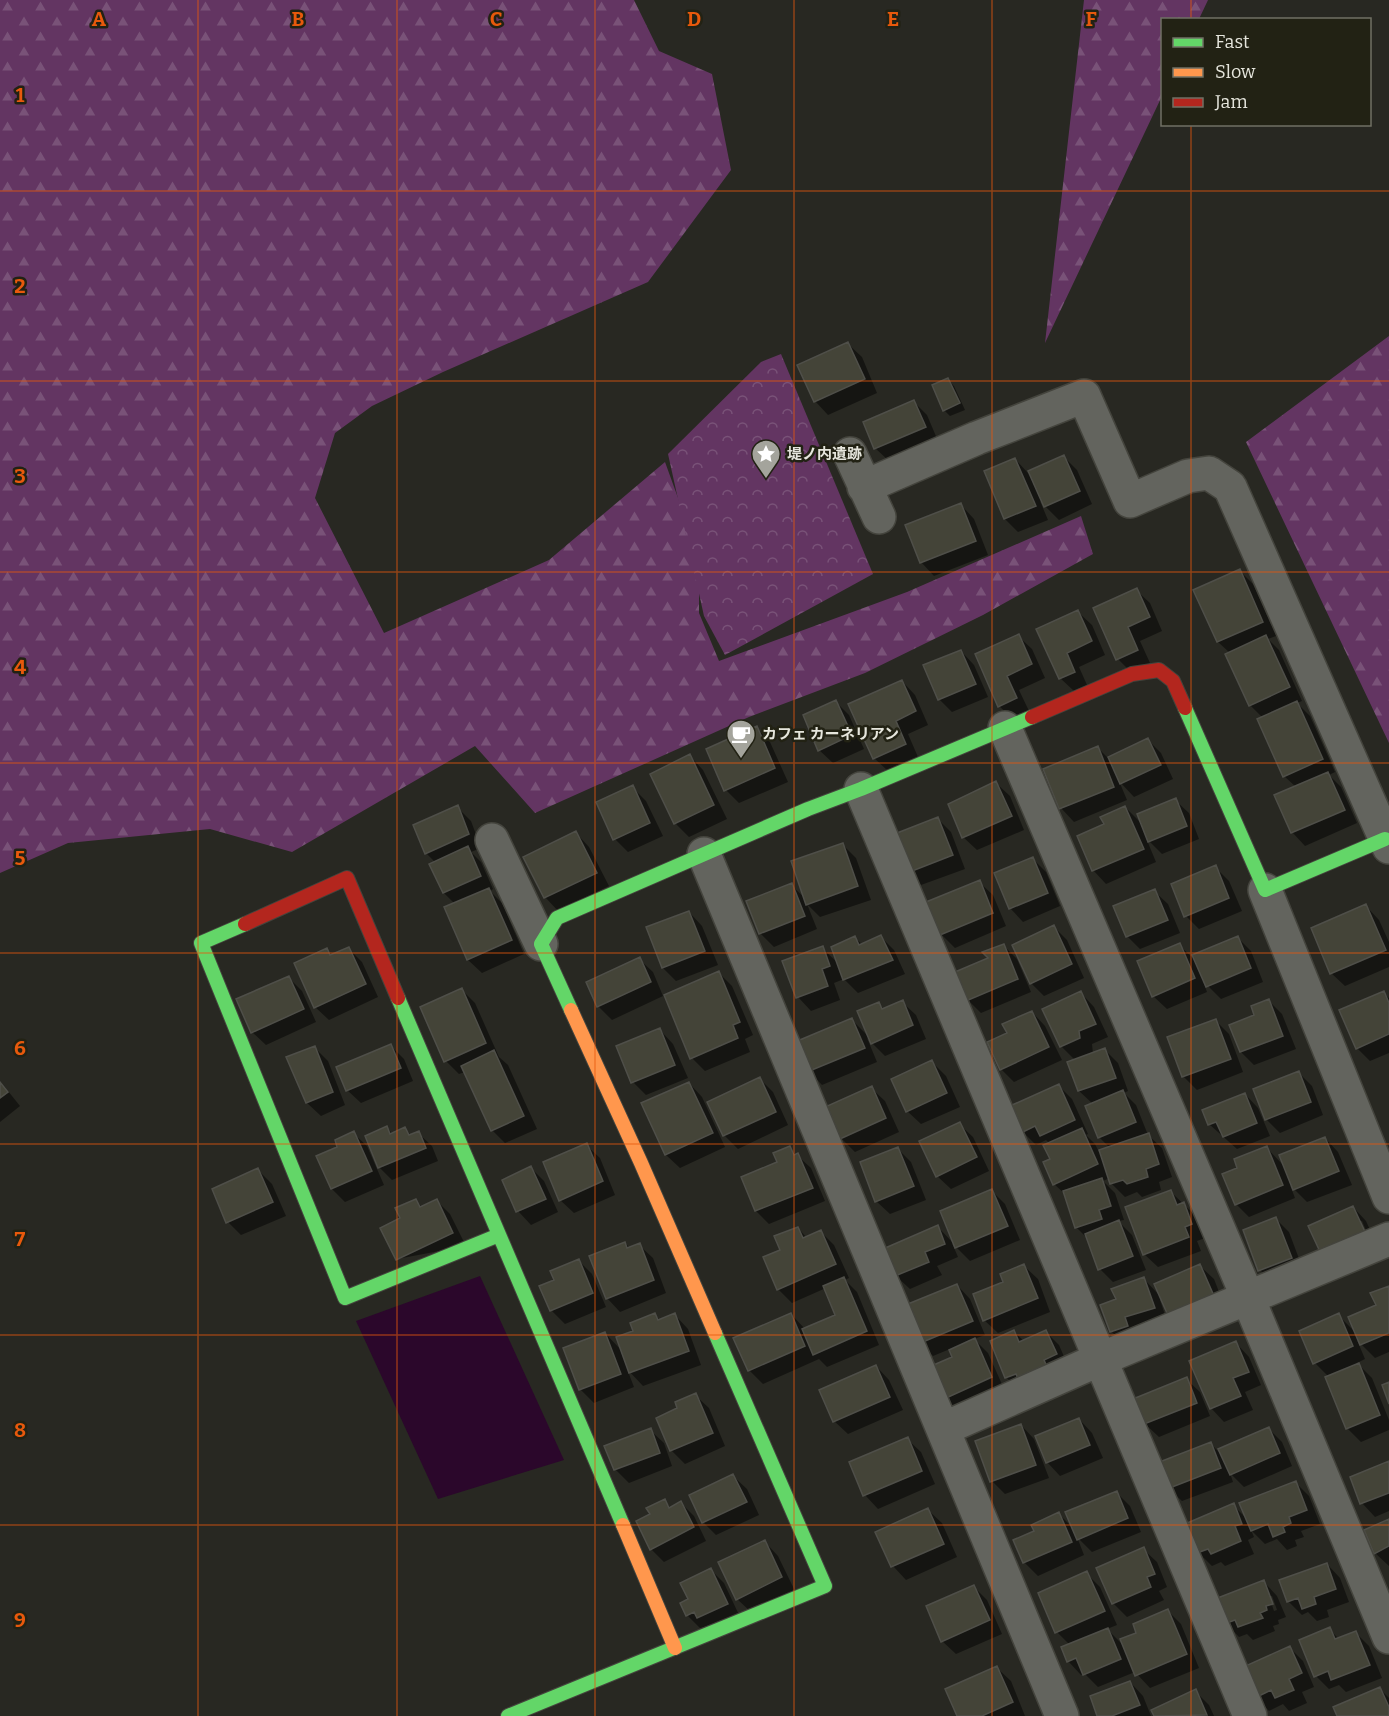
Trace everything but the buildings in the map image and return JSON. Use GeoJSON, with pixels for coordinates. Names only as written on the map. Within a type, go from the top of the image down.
{"type":"FeatureCollection","features":[{"type":"Feature","properties":{"kind":"street"},"geometry":{"type":"LineString","coordinates":[[864,487],[977,438],[1084,396],[1130,501],[1188,476],[1209,473],[1230,486],[1387,843],[1265,890]]}},
{"type":"Feature","properties":{"kind":"street"},"geometry":{"type":"LineString","coordinates":[[850,454],[879,517]]}},
{"type":"Feature","properties":{"kind":"street"},"geometry":{"type":"LineString","coordinates":[[541,944],[557,918],[807,809],[861,789],[1132,674],[1159,670],[1173,681],[1265,890],[1389,1197]]}},
{"type":"Feature","properties":{"kind":"street"},"geometry":{"type":"LineString","coordinates":[[1005,728],[1248,1298],[1389,1637]]}},
{"type":"Feature","properties":{"kind":"street"},"geometry":{"type":"LineString","coordinates":[[861,789],[1250,1716]]}},
{"type":"Feature","properties":{"kind":"street"},"geometry":{"type":"LineString","coordinates":[[492,840],[646,1174],[825,1586],[508,1716]]}},
{"type":"Feature","properties":{"kind":"street"},"geometry":{"type":"LineString","coordinates":[[704,854],[1062,1716]]}},
{"type":"Feature","properties":{"kind":"street"},"geometry":{"type":"LineString","coordinates":[[499,1235],[345,1298],[201,943],[347,878],[675,1648]]}},
{"type":"Feature","properties":{"kind":"street"},"geometry":{"type":"LineString","coordinates":[[943,1429],[1389,1239]]}},
{"type":"Feature","properties":{"kind":"green space"},"geometry":{"type":"Polygon","coordinates":[[[0,0],[634,0],[659,51],[712,74],[731,170],[648,282],[443,372],[372,406],[335,433],[315,498],[384,633],[549,560],[665,462],[699,556],[699,613],[719,661],[907,592],[1081,516],[1093,554],[983,615],[865,673],[749,717],[535,813],[475,746],[292,852],[210,829],[68,843],[0,873],[0,0]]]}},
{"type":"Feature","properties":{"kind":"green space"},"geometry":{"type":"Polygon","coordinates":[[[1084,0],[1208,0],[1199,18],[1161,18],[1161,98],[1045,343],[1084,0]]]}},
{"type":"Feature","properties":{"kind":"green space"},"geometry":{"type":"Polygon","coordinates":[[[1389,336],[1389,743],[1246,442],[1389,336]]]}},
{"type":"Feature","properties":{"kind":"green space"},"geometry":{"type":"Polygon","coordinates":[[[781,354],[873,574],[725,655],[704,616],[668,454],[761,362],[781,354]]]}},
{"type":"Feature","properties":{"kind":"shaded area"},"geometry":{"type":"Polygon","coordinates":[[[480,1276],[564,1460],[438,1499],[356,1321],[480,1276]]]}},
{"type":"Feature","properties":{"kind":"traffic: fast"},"geometry":{"type":"LineString","coordinates":[[1185,708],[1265,890],[1385,839]]}},
{"type":"Feature","properties":{"kind":"traffic: fast"},"geometry":{"type":"LineString","coordinates":[[571,1010],[541,944],[557,918],[808,809],[1032,717]]}},
{"type":"Feature","properties":{"kind":"traffic: fast"},"geometry":{"type":"LineString","coordinates":[[245,924],[201,943],[345,1298],[499,1235]]}},
{"type":"Feature","properties":{"kind":"traffic: fast"},"geometry":{"type":"LineString","coordinates":[[398,998],[623,1525]]}},
{"type":"Feature","properties":{"kind":"traffic: fast"},"geometry":{"type":"LineString","coordinates":[[508,1716],[825,1586],[715,1333]]}},
{"type":"Feature","properties":{"kind":"traffic: slow"},"geometry":{"type":"LineString","coordinates":[[571,1010],[715,1333]]}},
{"type":"Feature","properties":{"kind":"traffic: slow"},"geometry":{"type":"LineString","coordinates":[[623,1525],[675,1648]]}},
{"type":"Feature","properties":{"kind":"traffic: jam"},"geometry":{"type":"LineString","coordinates":[[1032,717],[1132,674],[1159,670],[1173,681],[1185,708]]}},
{"type":"Feature","properties":{"kind":"traffic: jam"},"geometry":{"type":"LineString","coordinates":[[245,924],[347,878],[398,998]]}},
{"type":"Feature","properties":{"kind":"place","name":"堤ノ内遺跡"},"geometry":{"type":"Point","coordinates":[766,480]}},
{"type":"Feature","properties":{"kind":"place","name":"カフェ カーネリアン"},"geometry":{"type":"Point","coordinates":[741,760]}}]}
